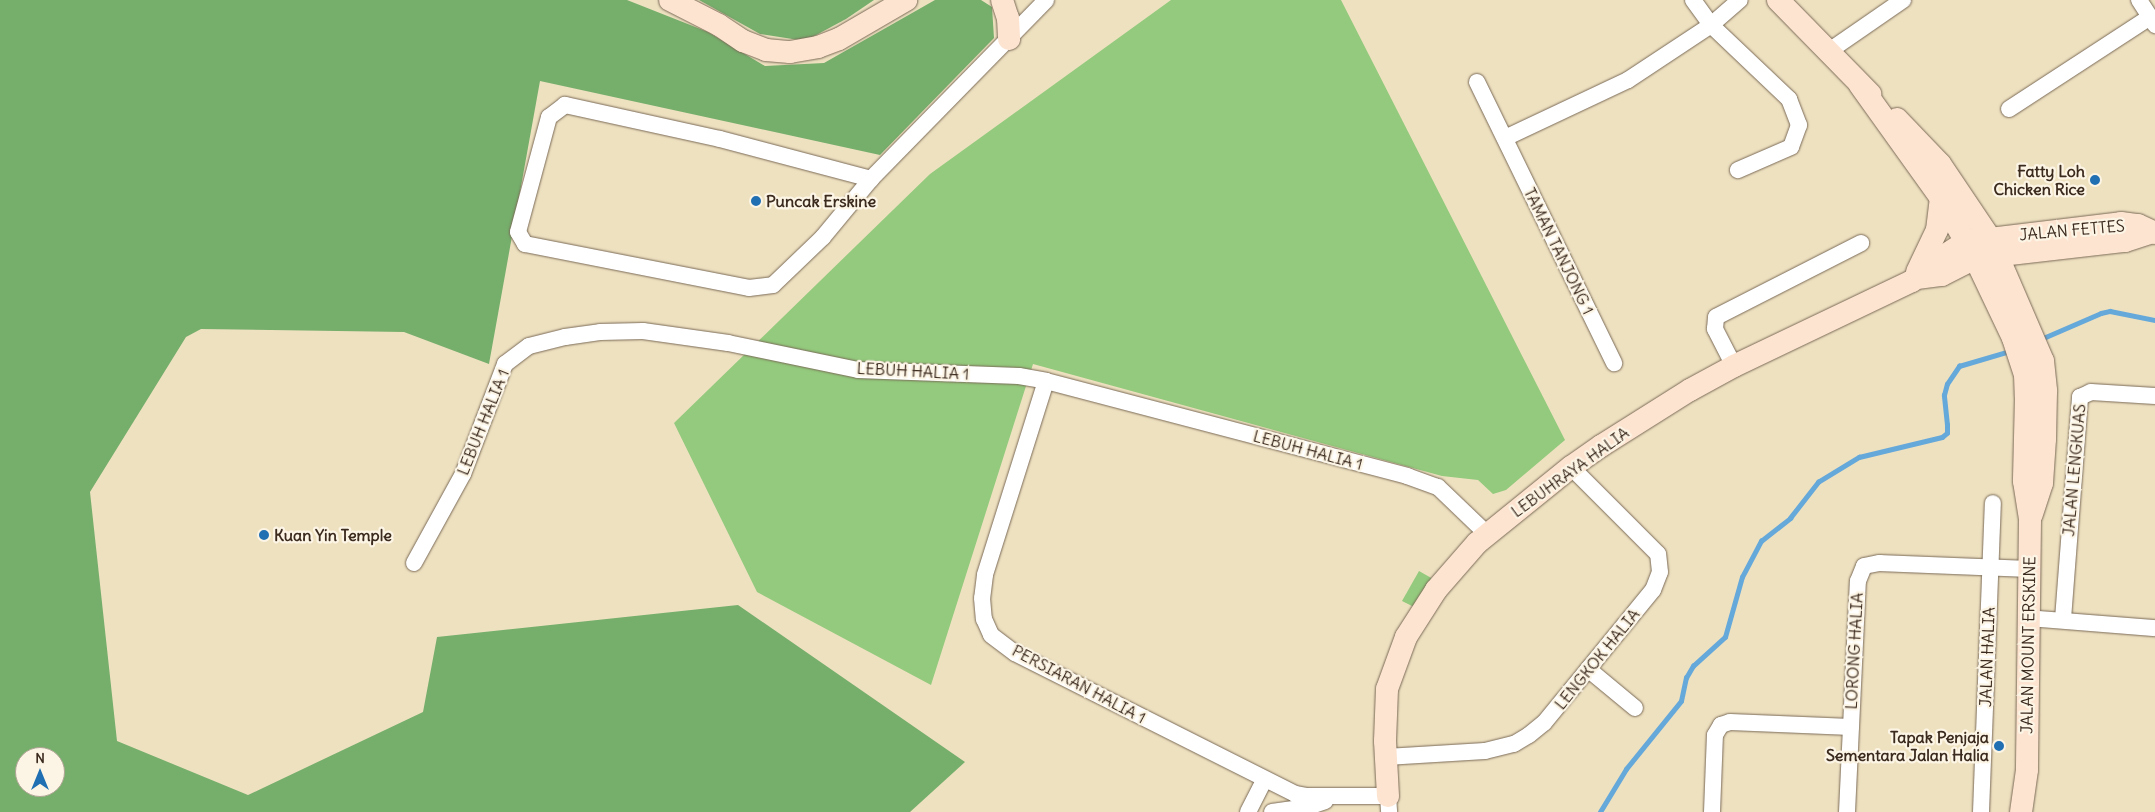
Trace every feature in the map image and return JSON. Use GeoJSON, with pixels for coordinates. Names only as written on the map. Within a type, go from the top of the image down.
{"type":"FeatureCollection","features":[{"type":"Feature","properties":{"kind":"main road"},"geometry":{"type":"LineString","coordinates":[[670,0],[719,25],[743,41],[766,50],[790,52],[818,47],[839,39],[906,0]]}},
{"type":"Feature","properties":{"kind":"main road"},"geometry":{"type":"LineString","coordinates":[[1002,0],[1008,18],[1009,39]]}},
{"type":"Feature","properties":{"kind":"main road","name":"JALAN MOUNT ERSKINE"},"geometry":{"type":"LineString","coordinates":[[1778,0],[1860,85],[1917,138],[1940,164],[1993,246],[2025,343]]}},
{"type":"Feature","properties":{"kind":"main road","name":"JALAN MOUNT ERSKINE"},"geometry":{"type":"LineString","coordinates":[[1860,85],[1941,198],[2046,376],[2042,483],[2030,520],[2027,618],[2027,770],[2021,812]]}},
{"type":"Feature","properties":{"kind":"main road"},"geometry":{"type":"LineString","coordinates":[[1914,280],[1937,230],[1941,198]]}},
{"type":"Feature","properties":{"kind":"main road","name":"JALAN FETTES"},"geometry":{"type":"LineString","coordinates":[[1970,250],[2121,223],[2138,225],[2154,233]]}},
{"type":"Feature","properties":{"kind":"main road","name":"LEBUHRAYA HALIA"},"geometry":{"type":"LineString","coordinates":[[1389,804],[1386,757],[1387,689],[1406,638],[1436,590],[1487,534],[1571,467],[1617,436],[1734,366],[1914,280],[1942,275],[1970,250]]}},
{"type":"Feature","properties":{"kind":"main road","name":"JALAN MOUNT ERSKINE"},"geometry":{"type":"LineString","coordinates":[[2027,770],[2036,812]]}},
{"type":"Feature","properties":{"kind":"street"},"geometry":{"type":"LineString","coordinates":[[1694,0],[1711,25],[1788,99],[1799,126],[1791,146],[1738,170]]}},
{"type":"Feature","properties":{"kind":"street"},"geometry":{"type":"LineString","coordinates":[[1505,138],[1628,80],[1711,25],[1740,0]]}},
{"type":"Feature","properties":{"kind":"street"},"geometry":{"type":"LineString","coordinates":[[1829,51],[1903,0]]}},
{"type":"Feature","properties":{"kind":"street"},"geometry":{"type":"LineString","coordinates":[[2009,109],[2152,21],[2139,0]]}},
{"type":"Feature","properties":{"kind":"street"},"geometry":{"type":"LineString","coordinates":[[871,179],[720,139],[565,105],[549,117],[518,232],[526,244],[749,288],[773,285],[823,237],[871,179],[1042,3]]}},
{"type":"Feature","properties":{"kind":"street","name":"TAMAN TANJONG 1"},"geometry":{"type":"LineString","coordinates":[[1477,82],[1614,363]]}},
{"type":"Feature","properties":{"kind":"street"},"geometry":{"type":"LineString","coordinates":[[1734,366],[1715,329],[1716,317],[1861,244]]}},
{"type":"Feature","properties":{"kind":"street","name":"LEBUH HALIA 1"},"geometry":{"type":"LineString","coordinates":[[414,563],[463,474],[505,364],[528,346],[565,337],[600,332],[643,331],[728,343],[858,370],[1019,376],[1046,381],[1407,476],[1438,487],[1487,534]]}},
{"type":"Feature","properties":{"kind":"street","name":"PERSIARAN HALIA 1"},"geometry":{"type":"LineString","coordinates":[[1046,381],[985,575],[984,619],[991,635],[1015,653],[1294,794],[1339,796],[1389,804]]}},
{"type":"Feature","properties":{"kind":"street","name":"JALAN LENGKUAS"},"geometry":{"type":"LineString","coordinates":[[2062,619],[2080,397],[2091,392],[2155,396]]}},
{"type":"Feature","properties":{"kind":"street","name":"LENGKOK HALIA"},"geometry":{"type":"LineString","coordinates":[[1386,757],[1484,752],[1514,744],[1544,723],[1653,590],[1658,581],[1661,563],[1653,547],[1571,467]]}},
{"type":"Feature","properties":{"kind":"street","name":"JALAN HALIA"},"geometry":{"type":"LineString","coordinates":[[1981,812],[1993,503]]}},
{"type":"Feature","properties":{"kind":"street","name":"LORONG HALIA"},"geometry":{"type":"LineString","coordinates":[[1847,812],[1858,581],[1864,566],[1880,563],[2028,570]]}},
{"type":"Feature","properties":{"kind":"street"},"geometry":{"type":"LineString","coordinates":[[2027,618],[2062,619],[2155,628]]}},
{"type":"Feature","properties":{"kind":"street"},"geometry":{"type":"LineString","coordinates":[[1588,669],[1635,708]]}},
{"type":"Feature","properties":{"kind":"street"},"geometry":{"type":"LineString","coordinates":[[1712,812],[1715,736],[1721,725],[1730,722],[1851,727]]}},
{"type":"Feature","properties":{"kind":"street"},"geometry":{"type":"LineString","coordinates":[[1248,812],[1264,780]]}},
{"type":"Feature","properties":{"kind":"street"},"geometry":{"type":"LineString","coordinates":[[1272,812],[1308,807],[1339,796]]}},
{"type":"Feature","properties":{"kind":"green space"},"geometry":{"type":"Polygon","coordinates":[[[0,0],[627,0],[708,32],[765,66],[824,63],[935,0],[981,0],[992,7],[994,38],[880,155],[540,81],[489,364],[404,332],[201,329],[186,337],[90,492],[117,741],[248,795],[423,712],[437,637],[738,605],[965,762],[910,812],[0,812],[0,0]]]}},
{"type":"Feature","properties":{"kind":"green space"},"geometry":{"type":"Polygon","coordinates":[[[699,0],[874,0],[846,19],[805,41],[760,34],[699,0]]]}},
{"type":"Feature","properties":{"kind":"green space"},"geometry":{"type":"Polygon","coordinates":[[[1171,0],[1341,0],[1565,440],[1506,490],[1493,494],[1478,480],[1442,476],[1033,364],[931,685],[757,592],[674,423],[930,174],[1171,0]]]}},
{"type":"Feature","properties":{"kind":"green space"},"geometry":{"type":"Polygon","coordinates":[[[1419,571],[1433,579],[1416,608],[1402,601],[1419,571]]]}},
{"type":"Feature","properties":{"kind":"waterway"},"geometry":{"type":"LineString","coordinates":[[2041,339],[2101,313],[2110,311],[2155,320]]}},
{"type":"Feature","properties":{"kind":"waterway"},"geometry":{"type":"LineString","coordinates":[[1600,812],[1626,769],[1681,701],[1686,678],[1693,666],[1725,637],[1742,577],[1761,541],[1790,518],[1818,482],[1859,457],[1942,437],[1947,433],[1944,395],[1947,384],[1959,366],[2010,351]]}},
{"type":"Feature","properties":{"kind":"place","name":"Fatty Loh Chicken Rice"},"geometry":{"type":"Point","coordinates":[2095,180]}},
{"type":"Feature","properties":{"kind":"place","name":"Puncak Erskine"},"geometry":{"type":"Point","coordinates":[756,201]}},
{"type":"Feature","properties":{"kind":"place","name":"Kuan Yin Temple"},"geometry":{"type":"Point","coordinates":[264,535]}},
{"type":"Feature","properties":{"kind":"place","name":"Tapak Penjaja Sementara Jalan Halia"},"geometry":{"type":"Point","coordinates":[1999,746]}}]}
